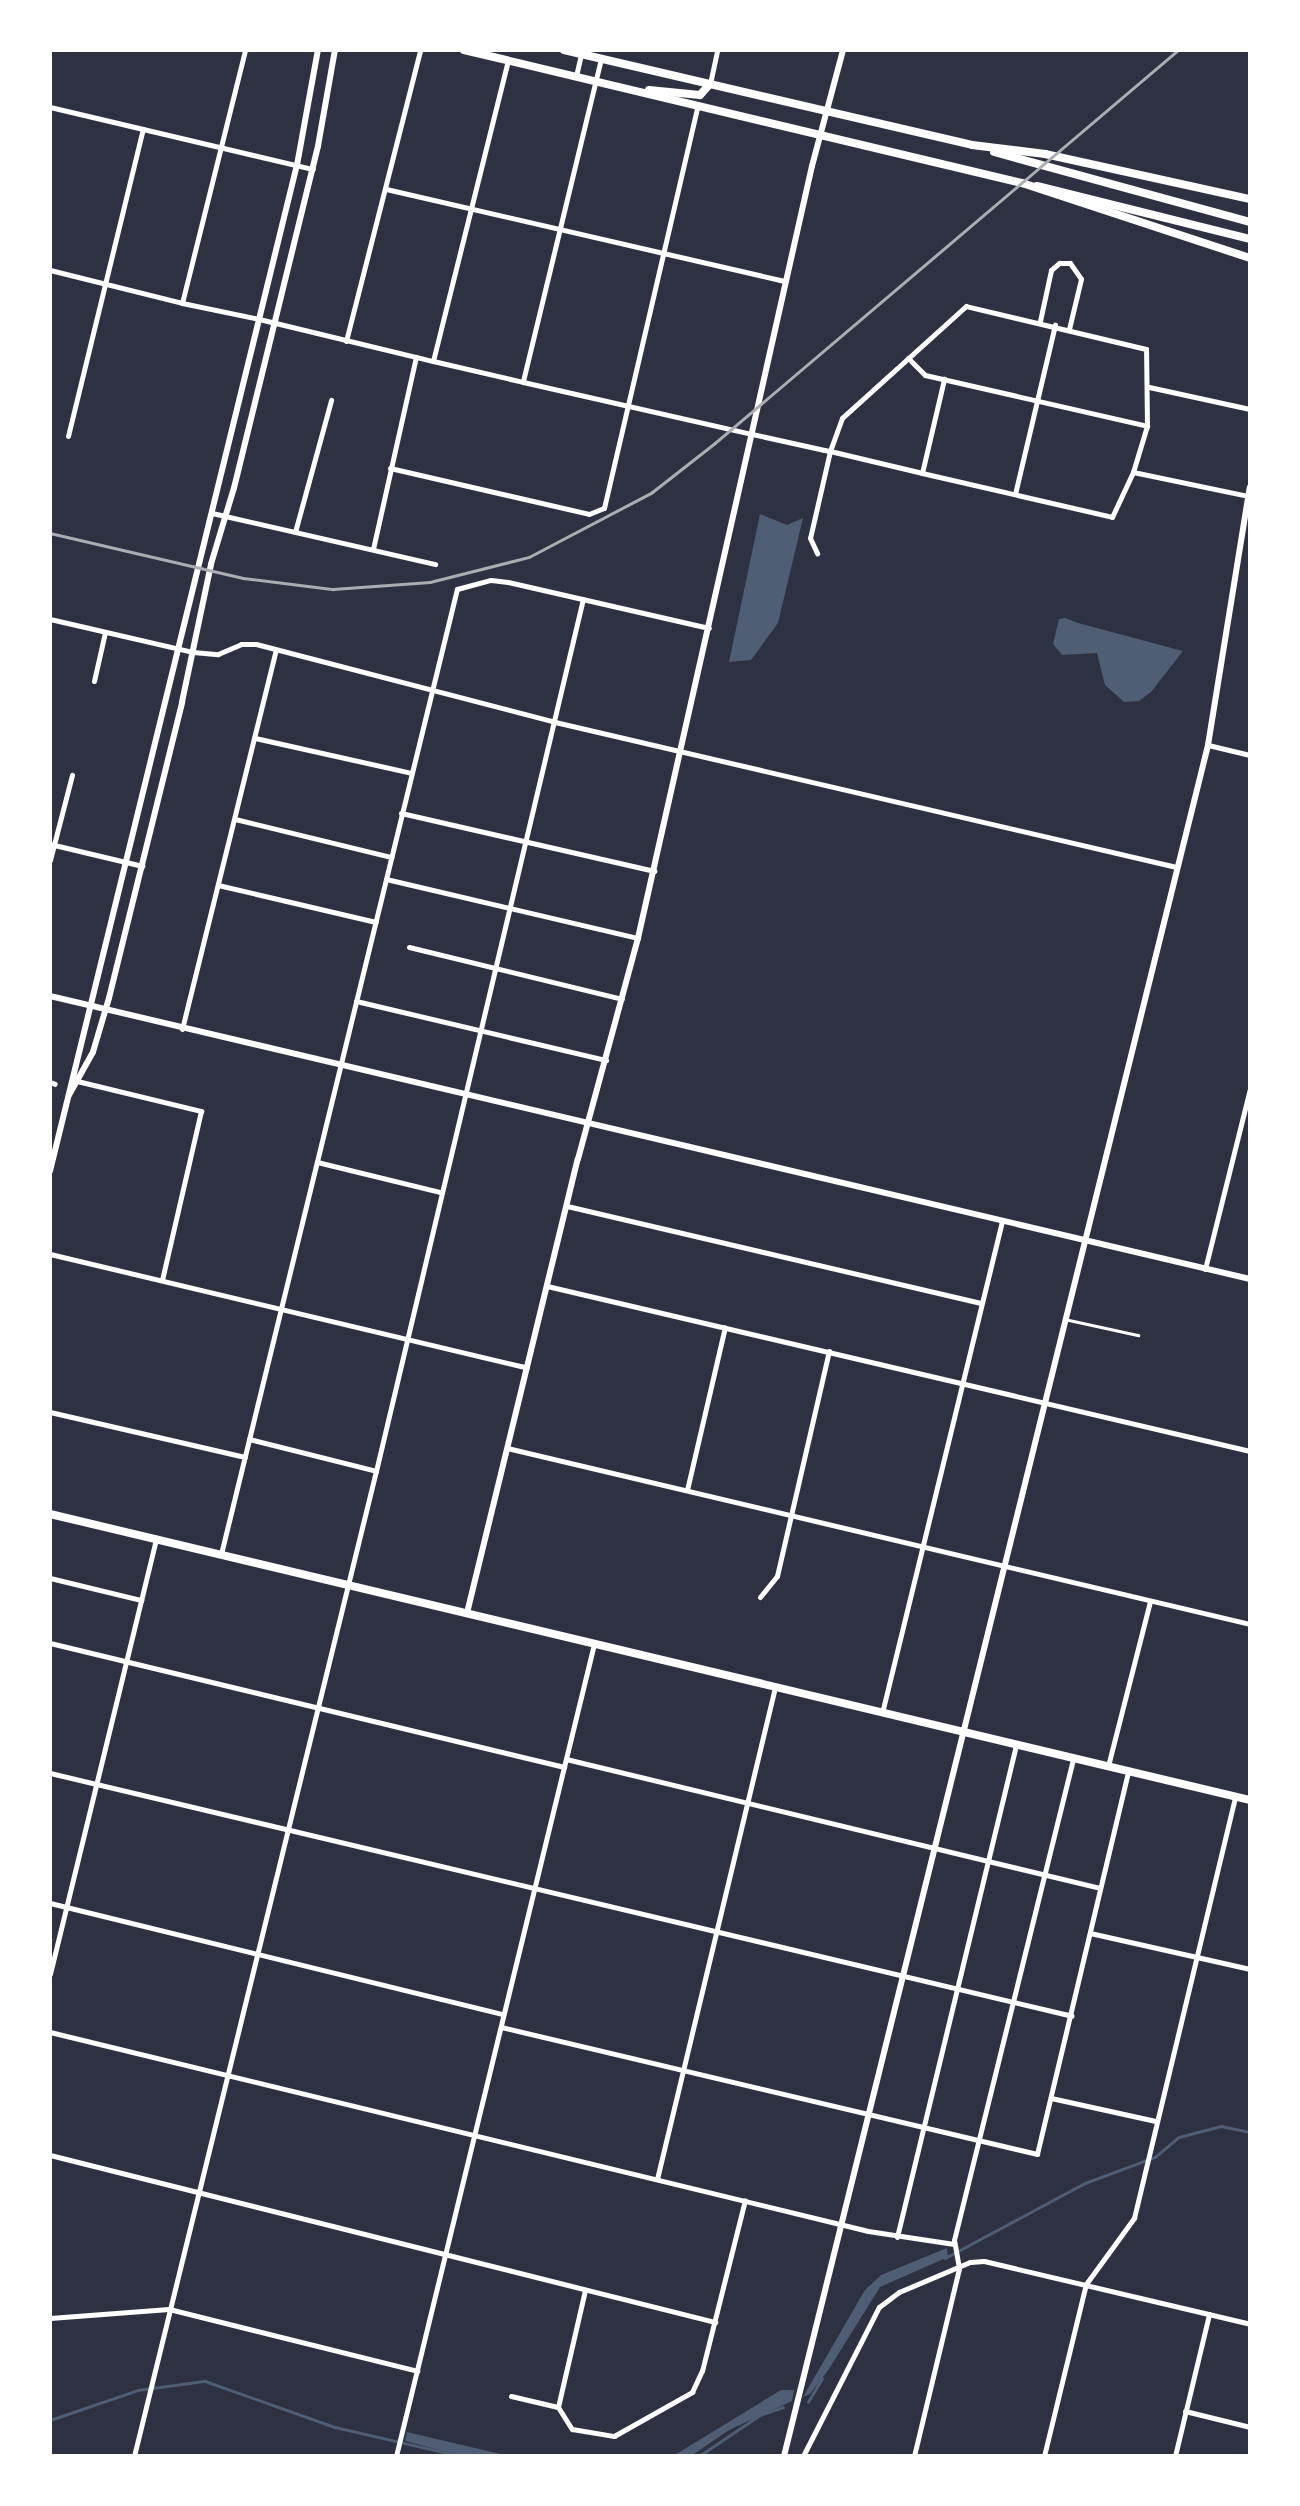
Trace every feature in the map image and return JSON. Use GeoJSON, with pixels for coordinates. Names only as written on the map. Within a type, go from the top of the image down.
{"type":"FeatureCollection","features":[{"type":"Feature","properties":{"kind":"main road"},"geometry":{"type":"LineString","coordinates":[[464,50],[1028,185],[1250,258]]}},
{"type":"Feature","properties":{"kind":"main road"},"geometry":{"type":"LineString","coordinates":[[564,50],[972,145],[1250,222]]}},
{"type":"Feature","properties":{"kind":"main road"},"geometry":{"type":"LineString","coordinates":[[640,91],[666,89],[700,94],[710,84]]}},
{"type":"Feature","properties":{"kind":"main road"},"geometry":{"type":"LineString","coordinates":[[972,145],[1045,154],[1250,199]]}},
{"type":"Feature","properties":{"kind":"main road"},"geometry":{"type":"LineString","coordinates":[[1028,185],[1057,187],[1250,238]]}},
{"type":"Feature","properties":{"kind":"main road"},"geometry":{"type":"LineString","coordinates":[[50,1514],[1250,1800]]}},
{"type":"Feature","properties":{"kind":"street"},"geometry":{"type":"LineString","coordinates":[[182,303],[245,50]]}},
{"type":"Feature","properties":{"kind":"street"},"geometry":{"type":"LineString","coordinates":[[50,1171],[297,165],[318,50]]}},
{"type":"Feature","properties":{"kind":"street"},"geometry":{"type":"LineString","coordinates":[[68,1096],[79,1080],[106,1010],[312,169],[334,50]]}},
{"type":"Feature","properties":{"kind":"street"},"geometry":{"type":"LineString","coordinates":[[346,340],[420,50]]}},
{"type":"Feature","properties":{"kind":"street"},"geometry":{"type":"LineString","coordinates":[[710,84],[718,50]]}},
{"type":"Feature","properties":{"kind":"street"},"geometry":{"type":"LineString","coordinates":[[467,1613],[567,1206],[638,938],[820,133],[843,50]]}},
{"type":"Feature","properties":{"kind":"street"},"geometry":{"type":"LineString","coordinates":[[576,76],[582,52]]}},
{"type":"Feature","properties":{"kind":"street"},"geometry":{"type":"LineString","coordinates":[[523,382],[601,59]]}},
{"type":"Feature","properties":{"kind":"street"},"geometry":{"type":"LineString","coordinates":[[433,361],[508,60]]}},
{"type":"Feature","properties":{"kind":"street"},"geometry":{"type":"LineString","coordinates":[[390,468],[589,514],[600,512],[630,406],[698,105]]}},
{"type":"Feature","properties":{"kind":"street"},"geometry":{"type":"LineString","coordinates":[[50,106],[312,169]]}},
{"type":"Feature","properties":{"kind":"street"},"geometry":{"type":"LineString","coordinates":[[68,436],[143,129]]}},
{"type":"Feature","properties":{"kind":"street"},"geometry":{"type":"LineString","coordinates":[[386,188],[786,282]]}},
{"type":"Feature","properties":{"kind":"street"},"geometry":{"type":"LineString","coordinates":[[1040,321],[1052,270],[1070,263],[1081,278],[1070,329]]}},
{"type":"Feature","properties":{"kind":"street"},"geometry":{"type":"LineString","coordinates":[[50,270],[182,303],[259,319],[523,382],[752,434],[830,451],[922,472],[1112,517],[1134,472],[1147,426],[1146,348],[966,306],[842,418],[830,451],[810,538],[817,553]]}},
{"type":"Feature","properties":{"kind":"street"},"geometry":{"type":"LineString","coordinates":[[1014,494],[1055,324]]}},
{"type":"Feature","properties":{"kind":"street"},"geometry":{"type":"LineString","coordinates":[[373,549],[416,357]]}},
{"type":"Feature","properties":{"kind":"street"},"geometry":{"type":"LineString","coordinates":[[908,358],[925,375],[1147,426]]}},
{"type":"Feature","properties":{"kind":"street"},"geometry":{"type":"LineString","coordinates":[[922,472],[944,380]]}},
{"type":"Feature","properties":{"kind":"street"},"geometry":{"type":"LineString","coordinates":[[1149,386],[1250,409]]}},
{"type":"Feature","properties":{"kind":"street"},"geometry":{"type":"LineString","coordinates":[[295,532],[331,400]]}},
{"type":"Feature","properties":{"kind":"street"},"geometry":{"type":"LineString","coordinates":[[784,2456],[932,1846],[1047,1404],[1208,745],[1249,491],[1134,472]]}},
{"type":"Feature","properties":{"kind":"street"},"geometry":{"type":"LineString","coordinates":[[212,512],[436,564]]}},
{"type":"Feature","properties":{"kind":"street"},"geometry":{"type":"LineString","coordinates":[[220,1554],[457,589],[492,580],[710,628]]}},
{"type":"Feature","properties":{"kind":"street"},"geometry":{"type":"LineString","coordinates":[[134,2456],[376,1471],[583,600]]}},
{"type":"Feature","properties":{"kind":"street"},"geometry":{"type":"LineString","coordinates":[[50,620],[192,652],[218,654],[248,643],[554,722],[1176,867]]}},
{"type":"Feature","properties":{"kind":"street"},"geometry":{"type":"LineString","coordinates":[[94,681],[105,632]]}},
{"type":"Feature","properties":{"kind":"street"},"geometry":{"type":"LineString","coordinates":[[182,1029],[276,650]]}},
{"type":"Feature","properties":{"kind":"street"},"geometry":{"type":"LineString","coordinates":[[255,738],[411,773]]}},
{"type":"Feature","properties":{"kind":"street"},"geometry":{"type":"LineString","coordinates":[[1208,745],[1250,754]]}},
{"type":"Feature","properties":{"kind":"street"},"geometry":{"type":"LineString","coordinates":[[50,860],[72,776]]}},
{"type":"Feature","properties":{"kind":"street"},"geometry":{"type":"LineString","coordinates":[[401,812],[654,871]]}},
{"type":"Feature","properties":{"kind":"street"},"geometry":{"type":"LineString","coordinates":[[235,819],[391,857]]}},
{"type":"Feature","properties":{"kind":"street"},"geometry":{"type":"LineString","coordinates":[[52,844],[142,866]]}},
{"type":"Feature","properties":{"kind":"street"},"geometry":{"type":"LineString","coordinates":[[386,879],[638,938]]}},
{"type":"Feature","properties":{"kind":"street"},"geometry":{"type":"LineString","coordinates":[[218,885],[376,922]]}},
{"type":"Feature","properties":{"kind":"street"},"geometry":{"type":"LineString","coordinates":[[409,947],[622,999]]}},
{"type":"Feature","properties":{"kind":"street"},"geometry":{"type":"LineString","coordinates":[[50,996],[1250,1280]]}},
{"type":"Feature","properties":{"kind":"street"},"geometry":{"type":"LineString","coordinates":[[356,1001],[606,1060]]}},
{"type":"Feature","properties":{"kind":"street"},"geometry":{"type":"LineString","coordinates":[[70,1084],[79,1080],[201,1111],[162,1280]]}},
{"type":"Feature","properties":{"kind":"street"},"geometry":{"type":"LineString","coordinates":[[1205,1269],[1250,1088]]}},
{"type":"Feature","properties":{"kind":"street"},"geometry":{"type":"LineString","coordinates":[[317,1162],[440,1192]]}},
{"type":"Feature","properties":{"kind":"street"},"geometry":{"type":"LineString","coordinates":[[567,1206],[981,1303]]}},
{"type":"Feature","properties":{"kind":"street"},"geometry":{"type":"LineString","coordinates":[[882,1713],[1002,1221]]}},
{"type":"Feature","properties":{"kind":"street"},"geometry":{"type":"LineString","coordinates":[[50,1254],[527,1368]]}},
{"type":"Feature","properties":{"kind":"street"},"geometry":{"type":"LineString","coordinates":[[547,1286],[1250,1451]]}},
{"type":"Feature","properties":{"kind":"street"},"geometry":{"type":"LineString","coordinates":[[686,1490],[725,1327]]}},
{"type":"Feature","properties":{"kind":"street"},"geometry":{"type":"LineString","coordinates":[[760,1597],[776,1576],[829,1351]]}},
{"type":"Feature","properties":{"kind":"street"},"geometry":{"type":"LineString","coordinates":[[50,1412],[244,1457]]}},
{"type":"Feature","properties":{"kind":"street"},"geometry":{"type":"LineString","coordinates":[[249,1440],[376,1471]]}},
{"type":"Feature","properties":{"kind":"street"},"geometry":{"type":"LineString","coordinates":[[507,1448],[1250,1624]]}},
{"type":"Feature","properties":{"kind":"street"},"geometry":{"type":"LineString","coordinates":[[50,1974],[156,1538]]}},
{"type":"Feature","properties":{"kind":"street"},"geometry":{"type":"LineString","coordinates":[[50,1578],[141,1600]]}},
{"type":"Feature","properties":{"kind":"street"},"geometry":{"type":"LineString","coordinates":[[1108,1766],[1150,1601]]}},
{"type":"Feature","properties":{"kind":"street"},"geometry":{"type":"LineString","coordinates":[[50,1643],[747,1802],[1100,1888]]}},
{"type":"Feature","properties":{"kind":"street"},"geometry":{"type":"LineString","coordinates":[[397,2452],[594,1644]]}},
{"type":"Feature","properties":{"kind":"street"},"geometry":{"type":"LineString","coordinates":[[657,2179],[775,1687]]}},
{"type":"Feature","properties":{"kind":"street"},"geometry":{"type":"LineString","coordinates":[[897,2237],[1016,1745]]}},
{"type":"Feature","properties":{"kind":"street"},"geometry":{"type":"LineString","coordinates":[[914,2456],[960,2268],[955,2246],[1072,1758]]}},
{"type":"Feature","properties":{"kind":"street"},"geometry":{"type":"LineString","coordinates":[[501,2027],[1033,2155],[1039,2149],[1052,2098],[1128,1771]]}},
{"type":"Feature","properties":{"kind":"street"},"geometry":{"type":"LineString","coordinates":[[50,1774],[1072,2016]]}},
{"type":"Feature","properties":{"kind":"street"},"geometry":{"type":"LineString","coordinates":[[1044,2456],[1086,2284],[1134,2218],[1234,1796]]}},
{"type":"Feature","properties":{"kind":"street"},"geometry":{"type":"LineString","coordinates":[[50,1904],[503,2014]]}},
{"type":"Feature","properties":{"kind":"street"},"geometry":{"type":"LineString","coordinates":[[1090,1932],[1250,1969]]}},
{"type":"Feature","properties":{"kind":"street"},"geometry":{"type":"LineString","coordinates":[[50,2032],[840,2224],[955,2246]]}},
{"type":"Feature","properties":{"kind":"street"},"geometry":{"type":"LineString","coordinates":[[1052,2098],[1156,2121]]}},
{"type":"Feature","properties":{"kind":"street"},"geometry":{"type":"LineString","coordinates":[[50,2155],[715,2322]]}},
{"type":"Feature","properties":{"kind":"street"},"geometry":{"type":"LineString","coordinates":[[586,2290],[558,2407],[560,2416],[578,2431],[602,2437],[625,2432],[692,2392],[702,2371],[745,2200]]}},
{"type":"Feature","properties":{"kind":"street"},"geometry":{"type":"LineString","coordinates":[[802,2456],[879,2307],[892,2296],[984,2260],[1250,2324]]}},
{"type":"Feature","properties":{"kind":"street"},"geometry":{"type":"LineString","coordinates":[[50,2318],[169,2309],[416,2371]]}},
{"type":"Feature","properties":{"kind":"street"},"geometry":{"type":"LineString","coordinates":[[1175,2456],[1209,2314]]}},
{"type":"Feature","properties":{"kind":"street"},"geometry":{"type":"LineString","coordinates":[[512,2396],[558,2407]]}},
{"type":"Feature","properties":{"kind":"street"},"geometry":{"type":"LineString","coordinates":[[1186,2411],[1250,2427]]}},
{"type":"Feature","properties":{"kind":"lane"},"geometry":{"type":"LineString","coordinates":[[53,1083],[70,1084]]}},
{"type":"Feature","properties":{"kind":"lane"},"geometry":{"type":"LineString","coordinates":[[1068,1320],[1138,1335]]}},
{"type":"Feature","properties":{"kind":"water"},"geometry":{"type":"Polygon","coordinates":[[[760,514],[787,525],[803,518],[778,623],[751,660],[729,662],[760,514]]]}},
{"type":"Feature","properties":{"kind":"water"},"geometry":{"type":"Polygon","coordinates":[[[1059,619],[1183,651],[1151,692],[1139,701],[1124,702],[1105,685],[1097,653],[1062,655],[1053,644],[1059,619]]]}},
{"type":"Feature","properties":{"kind":"water"},"geometry":{"type":"Polygon","coordinates":[[[947,2248],[948,2257],[880,2287],[829,2369],[810,2394],[803,2397],[865,2290],[881,2275],[947,2248]]]}},
{"type":"Feature","properties":{"kind":"water"},"geometry":{"type":"Polygon","coordinates":[[[781,2390],[794,2390],[792,2401],[729,2430],[691,2456],[673,2456],[781,2390]]]}},
{"type":"Feature","properties":{"kind":"water"},"geometry":{"type":"Polygon","coordinates":[[[407,2432],[509,2456],[462,2456],[405,2441],[407,2432]]]}},
{"type":"Feature","properties":{"kind":"waterway"},"geometry":{"type":"LineString","coordinates":[[945,2258],[1085,2183],[1155,2157],[1179,2137],[1221,2126],[1250,2132]]}},
{"type":"Feature","properties":{"kind":"waterway"},"geometry":{"type":"LineString","coordinates":[[808,2402],[822,2379]]}},
{"type":"Feature","properties":{"kind":"waterway"},"geometry":{"type":"LineString","coordinates":[[50,2420],[138,2390],[205,2381],[335,2427],[461,2456]]}},
{"type":"Feature","properties":{"kind":"waterway"},"geometry":{"type":"LineString","coordinates":[[699,2456],[760,2415],[783,2407]]}},
{"type":"Feature","properties":{"kind":"railway"},"geometry":{"type":"LineString","coordinates":[[50,533],[243,578],[333,589],[430,582],[529,557],[651,493],[1178,50]]}}]}
